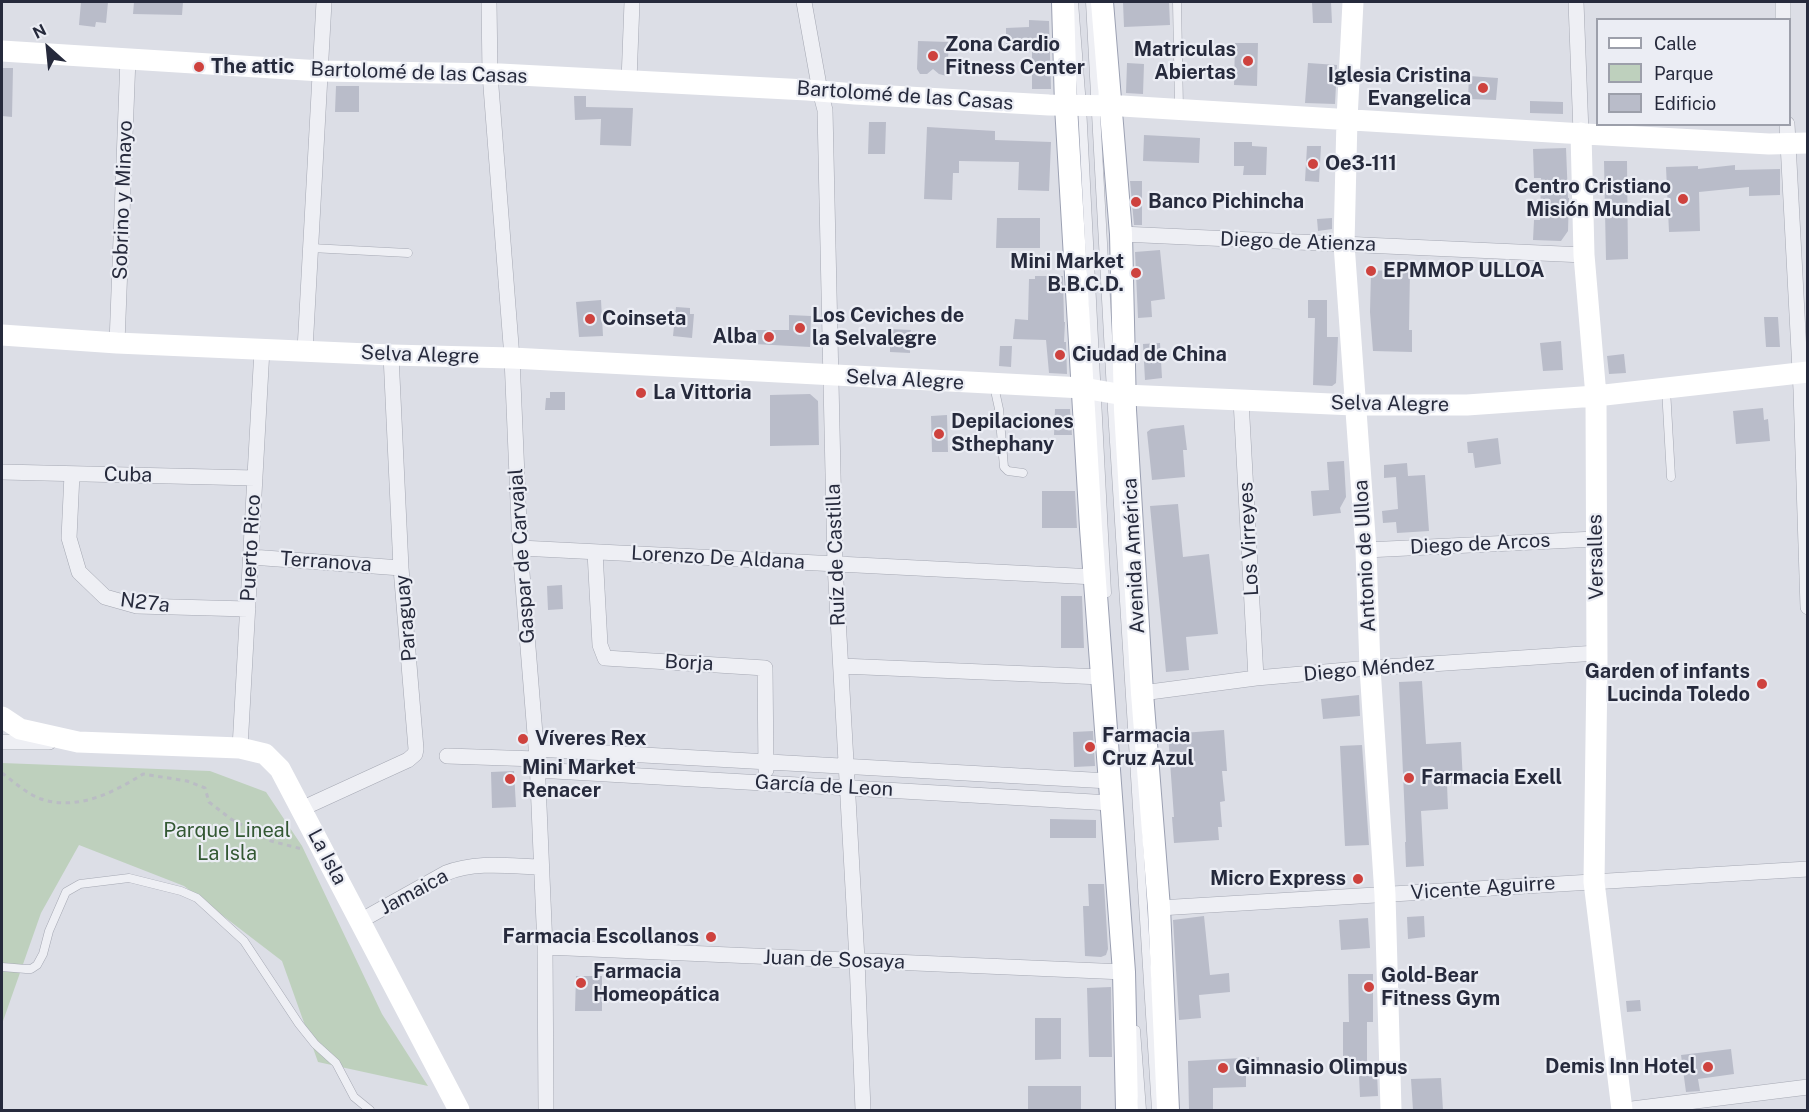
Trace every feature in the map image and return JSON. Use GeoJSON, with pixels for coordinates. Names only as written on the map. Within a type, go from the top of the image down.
{"type":"FeatureCollection","features":[{"type":"Feature","properties":{"kind":"main road","name":"Avenida América"},"geometry":{"type":"LineString","coordinates":[[1063,2],[1121,234],[1104,392],[1095,577],[1106,677],[1109,781],[1124,972],[1127,1110]]}},
{"type":"Feature","properties":{"kind":"main road","name":"Avenida América"},"geometry":{"type":"LineString","coordinates":[[1101,2],[1089,106],[1104,392],[1142,693],[1159,908],[1168,1110]]}},
{"type":"Feature","properties":{"kind":"street"},"geometry":{"type":"LineString","coordinates":[[305,350],[324,2]]}},
{"type":"Feature","properties":{"kind":"street","name":"Gaspar de Carvajal"},"geometry":{"type":"LineString","coordinates":[[489,2],[490,74],[512,358],[520,548],[537,759],[544,947],[546,1110]]}},
{"type":"Feature","properties":{"kind":"street"},"geometry":{"type":"LineString","coordinates":[[629,81],[632,2]]}},
{"type":"Feature","properties":{"kind":"street","name":"Ruíz de Castilla"},"geometry":{"type":"LineString","coordinates":[[804,2],[825,110],[835,564],[863,1110]]}},
{"type":"Feature","properties":{"kind":"street","name":"Antonio de Ulloa"},"geometry":{"type":"LineString","coordinates":[[1353,2],[1344,244],[1366,550],[1370,668],[1385,895],[1391,1110]]}},
{"type":"Feature","properties":{"kind":"street","name":"Versalles"},"geometry":{"type":"LineString","coordinates":[[1576,2],[1584,255],[1596,396],[1597,653],[1594,882],[1623,1110]]}},
{"type":"Feature","properties":{"kind":"street"},"geometry":{"type":"LineString","coordinates":[[1783,2],[1783,18]]}},
{"type":"Feature","properties":{"kind":"street","name":"Bartolomé de las Casas"},"geometry":{"type":"LineString","coordinates":[[2,51],[321,71],[490,74],[1581,133],[1794,137]]}},
{"type":"Feature","properties":{"kind":"street","name":"Sobrino y Minayo"},"geometry":{"type":"LineString","coordinates":[[117,343],[128,58]]}},
{"type":"Feature","properties":{"kind":"street"},"geometry":{"type":"LineString","coordinates":[[1794,137],[1804,373],[1808,607]]}},
{"type":"Feature","properties":{"kind":"street","name":"Diego de Atienza"},"geometry":{"type":"LineString","coordinates":[[1121,234],[1584,255]]}},
{"type":"Feature","properties":{"kind":"street","name":"Selva Alegre"},"geometry":{"type":"LineString","coordinates":[[2,335],[117,343],[512,358],[1354,405],[1467,405],[1596,396],[1804,373]]}},
{"type":"Feature","properties":{"kind":"street","name":"Puerto Rico"},"geometry":{"type":"LineString","coordinates":[[240,748],[262,349]]}},
{"type":"Feature","properties":{"kind":"street","name":"Paraguay"},"geometry":{"type":"LineString","coordinates":[[301,809],[404,762],[415,754],[416,749],[401,568],[391,355]]}},
{"type":"Feature","properties":{"kind":"street","name":"Los Virreyes"},"geometry":{"type":"LineString","coordinates":[[1241,400],[1256,678]]}},
{"type":"Feature","properties":{"kind":"street","name":"Cuba"},"geometry":{"type":"LineString","coordinates":[[2,471],[255,478]]}},
{"type":"Feature","properties":{"kind":"street","name":"N27a"},"geometry":{"type":"LineString","coordinates":[[72,474],[69,538],[79,572],[105,597],[137,606],[248,609]]}},
{"type":"Feature","properties":{"kind":"street","name":"Diego de Arcos"},"geometry":{"type":"LineString","coordinates":[[1366,550],[1595,539]]}},
{"type":"Feature","properties":{"kind":"street","name":"Lorenzo De Aldana"},"geometry":{"type":"LineString","coordinates":[[520,548],[1095,577]]}},
{"type":"Feature","properties":{"kind":"street","name":"Borja"},"geometry":{"type":"LineString","coordinates":[[595,552],[600,645],[605,658],[765,668],[766,782]]}},
{"type":"Feature","properties":{"kind":"street","name":"Terranova"},"geometry":{"type":"LineString","coordinates":[[251,557],[401,568]]}},
{"type":"Feature","properties":{"kind":"street","name":"Diego Méndez"},"geometry":{"type":"LineString","coordinates":[[1142,693],[1256,678],[1597,653]]}},
{"type":"Feature","properties":{"kind":"street"},"geometry":{"type":"LineString","coordinates":[[841,666],[1106,677]]}},
{"type":"Feature","properties":{"kind":"street","name":"La Isla"},"geometry":{"type":"LineString","coordinates":[[2,717],[20,729],[78,742],[240,748],[265,754],[280,770],[458,1110]]}},
{"type":"Feature","properties":{"kind":"street"},"geometry":{"type":"LineString","coordinates":[[2,742],[78,742]]}},
{"type":"Feature","properties":{"kind":"street"},"geometry":{"type":"LineString","coordinates":[[447,756],[537,759]]}},
{"type":"Feature","properties":{"kind":"street","name":"García de Leon"},"geometry":{"type":"LineString","coordinates":[[537,759],[765,762],[1109,781]]}},
{"type":"Feature","properties":{"kind":"street","name":"García de Leon"},"geometry":{"type":"LineString","coordinates":[[537,759],[766,782],[1111,803]]}},
{"type":"Feature","properties":{"kind":"street","name":"Jamaica"},"geometry":{"type":"LineString","coordinates":[[360,921],[460,867],[477,865],[540,867]]}},
{"type":"Feature","properties":{"kind":"street","name":"Vicente Aguirre"},"geometry":{"type":"LineString","coordinates":[[1159,908],[1808,869]]}},
{"type":"Feature","properties":{"kind":"street","name":"Juan de Sosaya"},"geometry":{"type":"LineString","coordinates":[[544,947],[1124,972]]}},
{"type":"Feature","properties":{"kind":"street"},"geometry":{"type":"LineString","coordinates":[[1623,1110],[1808,1088]]}},
{"type":"Feature","properties":{"kind":"lane"},"geometry":{"type":"LineString","coordinates":[[1074,2],[1089,106]]}},
{"type":"Feature","properties":{"kind":"lane"},"geometry":{"type":"LineString","coordinates":[[1090,2],[1089,106],[1104,392],[1156,1110]]}},
{"type":"Feature","properties":{"kind":"lane"},"geometry":{"type":"LineString","coordinates":[[1177,2],[1179,110]]}},
{"type":"Feature","properties":{"kind":"lane"},"geometry":{"type":"LineString","coordinates":[[311,248],[408,253]]}},
{"type":"Feature","properties":{"kind":"lane"},"geometry":{"type":"LineString","coordinates":[[994,384],[1004,467],[1008,471],[1023,474]]}},
{"type":"Feature","properties":{"kind":"lane"},"geometry":{"type":"LineString","coordinates":[[1666,388],[1671,477]]}},
{"type":"Feature","properties":{"kind":"lane"},"geometry":{"type":"LineString","coordinates":[[1104,392],[1107,600]]}},
{"type":"Feature","properties":{"kind":"lane"},"geometry":{"type":"LineString","coordinates":[[1106,677],[1133,993]]}},
{"type":"Feature","properties":{"kind":"lane"},"geometry":{"type":"LineString","coordinates":[[2,967],[31,969],[37,965],[66,892],[80,884],[129,878],[181,891],[197,898],[244,941],[298,1024],[336,1063],[354,1097],[370,1110]]}},
{"type":"Feature","properties":{"kind":"lane"},"geometry":{"type":"LineString","coordinates":[[1135,1017],[1142,1110]]}},
{"type":"Feature","properties":{"kind":"path"},"geometry":{"type":"LineString","coordinates":[[2,773],[39,798],[65,803],[93,799],[122,788],[144,774],[187,781],[205,789],[209,802],[231,819],[271,841],[302,850]]}},
{"type":"Feature","properties":{"kind":"green space","name":"Parque Lineal La Isla"},"geometry":{"type":"Polygon","coordinates":[[[2,763],[210,771],[266,792],[302,846],[382,1014],[428,1086],[318,1062],[282,961],[184,886],[79,845],[41,913],[2,1024],[2,763]]]}},
{"type":"Feature","properties":{"kind":"building"},"geometry":{"type":"Polygon","coordinates":[[[81,2],[108,2],[106,23],[96,22],[95,27],[79,25],[81,2]]]}},
{"type":"Feature","properties":{"kind":"building"},"geometry":{"type":"Polygon","coordinates":[[[134,2],[183,2],[182,15],[133,14],[134,2]]]}},
{"type":"Feature","properties":{"kind":"building"},"geometry":{"type":"Polygon","coordinates":[[[1123,2],[1169,2],[1170,25],[1124,27],[1123,2]]]}},
{"type":"Feature","properties":{"kind":"building"},"geometry":{"type":"Polygon","coordinates":[[[1312,2],[1331,2],[1332,23],[1313,23],[1312,2]]]}},
{"type":"Feature","properties":{"kind":"building"},"geometry":{"type":"Polygon","coordinates":[[[1029,20],[1049,21],[1051,89],[1032,89],[1032,50],[1006,51],[1006,28],[1029,27],[1029,20]]]}},
{"type":"Feature","properties":{"kind":"building","name":"Zona Cardio Fitness Center"},"geometry":{"type":"Polygon","coordinates":[[[918,41],[949,42],[947,76],[933,69],[927,74],[920,74],[917,69],[918,41]]]}},
{"type":"Feature","properties":{"kind":"building","name":"Matriculas Abiertas"},"geometry":{"type":"Polygon","coordinates":[[[1235,43],[1258,43],[1257,86],[1234,85],[1235,43]]]}},
{"type":"Feature","properties":{"kind":"building"},"geometry":{"type":"Polygon","coordinates":[[[1127,63],[1144,64],[1143,94],[1126,93],[1127,63]]]}},
{"type":"Feature","properties":{"kind":"building"},"geometry":{"type":"Polygon","coordinates":[[[1308,63],[1337,65],[1335,104],[1305,103],[1308,63]]]}},
{"type":"Feature","properties":{"kind":"building"},"geometry":{"type":"Polygon","coordinates":[[[2,68],[13,68],[12,117],[2,116],[2,68]]]}},
{"type":"Feature","properties":{"kind":"building","name":"Iglesia Cristina Evangelica"},"geometry":{"type":"Polygon","coordinates":[[[1469,76],[1498,78],[1496,100],[1468,99],[1469,76]]]}},
{"type":"Feature","properties":{"kind":"building"},"geometry":{"type":"Polygon","coordinates":[[[336,86],[359,86],[359,112],[335,112],[336,86]]]}},
{"type":"Feature","properties":{"kind":"building"},"geometry":{"type":"Polygon","coordinates":[[[574,96],[586,96],[586,107],[633,108],[631,146],[600,145],[601,119],[575,120],[574,96]]]}},
{"type":"Feature","properties":{"kind":"building"},"geometry":{"type":"Polygon","coordinates":[[[1530,101],[1563,102],[1563,114],[1530,113],[1530,101]]]}},
{"type":"Feature","properties":{"kind":"building"},"geometry":{"type":"Polygon","coordinates":[[[869,122],[886,122],[885,154],[868,154],[869,122]]]}},
{"type":"Feature","properties":{"kind":"building"},"geometry":{"type":"Polygon","coordinates":[[[927,127],[995,131],[995,140],[1051,142],[1049,191],[1018,190],[1019,162],[959,161],[959,173],[953,173],[952,200],[924,199],[927,127]]]}},
{"type":"Feature","properties":{"kind":"building"},"geometry":{"type":"Polygon","coordinates":[[[1144,135],[1200,138],[1199,163],[1143,161],[1144,135]]]}},
{"type":"Feature","properties":{"kind":"building"},"geometry":{"type":"Polygon","coordinates":[[[1234,142],[1252,142],[1252,146],[1267,147],[1266,175],[1243,175],[1244,166],[1234,166],[1234,142]]]}},
{"type":"Feature","properties":{"kind":"building","name":"Oe3-111"},"geometry":{"type":"Polygon","coordinates":[[[1307,146],[1321,146],[1319,182],[1305,181],[1307,146]]]}},
{"type":"Feature","properties":{"kind":"building"},"geometry":{"type":"Polygon","coordinates":[[[1566,148],[1568,231],[1561,241],[1533,240],[1534,220],[1540,220],[1541,178],[1534,178],[1533,149],[1566,148]]]}},
{"type":"Feature","properties":{"kind":"building"},"geometry":{"type":"Polygon","coordinates":[[[1604,161],[1627,161],[1628,259],[1606,260],[1604,161]]]}},
{"type":"Feature","properties":{"kind":"building"},"geometry":{"type":"Polygon","coordinates":[[[1735,165],[1735,170],[1780,169],[1780,195],[1749,196],[1749,187],[1699,192],[1700,231],[1669,232],[1666,167],[1698,166],[1698,169],[1735,165]]]}},
{"type":"Feature","properties":{"kind":"building","name":"Banco Pichincha"},"geometry":{"type":"Polygon","coordinates":[[[1130,181],[1142,181],[1142,225],[1134,225],[1130,181]]]}},
{"type":"Feature","properties":{"kind":"building"},"geometry":{"type":"Polygon","coordinates":[[[997,218],[1040,218],[1040,248],[996,248],[997,218]]]}},
{"type":"Feature","properties":{"kind":"building"},"geometry":{"type":"Polygon","coordinates":[[[1332,218],[1332,229],[1318,231],[1317,219],[1332,218]]]}},
{"type":"Feature","properties":{"kind":"building"},"geometry":{"type":"Polygon","coordinates":[[[1160,250],[1165,299],[1151,301],[1152,317],[1138,318],[1135,252],[1160,250]]]}},
{"type":"Feature","properties":{"kind":"building"},"geometry":{"type":"Polygon","coordinates":[[[1410,269],[1409,330],[1412,330],[1412,352],[1373,351],[1370,312],[1371,271],[1410,269]]]}},
{"type":"Feature","properties":{"kind":"building"},"geometry":{"type":"Polygon","coordinates":[[[1035,276],[1063,276],[1067,374],[1049,373],[1046,340],[1013,339],[1015,319],[1028,320],[1029,279],[1035,279],[1035,276]]]}},
{"type":"Feature","properties":{"kind":"building","name":"Coinseta"},"geometry":{"type":"Polygon","coordinates":[[[601,300],[603,336],[579,337],[576,302],[601,300]]]}},
{"type":"Feature","properties":{"kind":"building"},"geometry":{"type":"Polygon","coordinates":[[[1308,300],[1327,300],[1327,337],[1338,337],[1336,383],[1332,386],[1313,385],[1315,318],[1308,318],[1308,300]]]}},
{"type":"Feature","properties":{"kind":"building"},"geometry":{"type":"Polygon","coordinates":[[[676,307],[690,308],[690,314],[694,314],[692,338],[673,336],[676,307]]]}},
{"type":"Feature","properties":{"kind":"building"},"geometry":{"type":"Polygon","coordinates":[[[789,315],[811,316],[810,347],[754,344],[755,330],[789,330],[789,315]]]}},
{"type":"Feature","properties":{"kind":"building"},"geometry":{"type":"Polygon","coordinates":[[[1764,317],[1778,317],[1780,347],[1766,347],[1764,317]]]}},
{"type":"Feature","properties":{"kind":"building"},"geometry":{"type":"Polygon","coordinates":[[[890,329],[911,330],[910,353],[890,352],[890,329]]]}},
{"type":"Feature","properties":{"kind":"building"},"geometry":{"type":"Polygon","coordinates":[[[1561,341],[1563,370],[1543,371],[1540,343],[1561,341]]]}},
{"type":"Feature","properties":{"kind":"building"},"geometry":{"type":"Polygon","coordinates":[[[1160,343],[1162,378],[1145,380],[1143,344],[1160,343]]]}},
{"type":"Feature","properties":{"kind":"building"},"geometry":{"type":"Polygon","coordinates":[[[1000,346],[1012,346],[1011,367],[999,366],[1000,346]]]}},
{"type":"Feature","properties":{"kind":"building"},"geometry":{"type":"Polygon","coordinates":[[[1624,354],[1626,373],[1609,374],[1607,356],[1624,354]]]}},
{"type":"Feature","properties":{"kind":"building"},"geometry":{"type":"Polygon","coordinates":[[[550,392],[565,392],[565,410],[545,410],[546,398],[550,398],[550,392]]]}},
{"type":"Feature","properties":{"kind":"building"},"geometry":{"type":"Polygon","coordinates":[[[810,394],[818,401],[819,445],[770,446],[770,395],[810,394]]]}},
{"type":"Feature","properties":{"kind":"building"},"geometry":{"type":"Polygon","coordinates":[[[1763,408],[1764,420],[1768,419],[1770,441],[1736,444],[1733,411],[1763,408]]]}},
{"type":"Feature","properties":{"kind":"building"},"geometry":{"type":"Polygon","coordinates":[[[1055,409],[1070,409],[1072,435],[1054,435],[1055,409]]]}},
{"type":"Feature","properties":{"kind":"building","name":"Depilaciones Sthephany"},"geometry":{"type":"Polygon","coordinates":[[[947,415],[948,452],[932,452],[931,416],[947,415]]]}},
{"type":"Feature","properties":{"kind":"building"},"geometry":{"type":"Polygon","coordinates":[[[1184,425],[1187,450],[1183,450],[1185,477],[1152,480],[1147,432],[1151,429],[1184,425]]]}},
{"type":"Feature","properties":{"kind":"building"},"geometry":{"type":"Polygon","coordinates":[[[1498,438],[1501,464],[1475,468],[1473,453],[1468,453],[1467,442],[1498,438]]]}},
{"type":"Feature","properties":{"kind":"building"},"geometry":{"type":"Polygon","coordinates":[[[1344,461],[1346,497],[1340,508],[1341,513],[1313,516],[1311,491],[1329,490],[1327,462],[1344,461]]]}},
{"type":"Feature","properties":{"kind":"building"},"geometry":{"type":"Polygon","coordinates":[[[1407,463],[1408,476],[1425,475],[1429,531],[1397,533],[1396,522],[1383,523],[1382,511],[1398,509],[1396,477],[1384,478],[1384,465],[1407,463]]]}},
{"type":"Feature","properties":{"kind":"building"},"geometry":{"type":"Polygon","coordinates":[[[1042,491],[1075,491],[1077,528],[1042,528],[1042,491]]]}},
{"type":"Feature","properties":{"kind":"building"},"geometry":{"type":"Polygon","coordinates":[[[1178,504],[1183,557],[1209,554],[1218,634],[1186,637],[1189,670],[1166,672],[1150,506],[1178,504]]]}},
{"type":"Feature","properties":{"kind":"building"},"geometry":{"type":"Polygon","coordinates":[[[562,585],[563,609],[548,610],[547,586],[562,585]]]}},
{"type":"Feature","properties":{"kind":"building"},"geometry":{"type":"Polygon","coordinates":[[[1061,596],[1082,596],[1084,648],[1061,648],[1061,596]]]}},
{"type":"Feature","properties":{"kind":"building"},"geometry":{"type":"Polygon","coordinates":[[[1422,681],[1426,744],[1461,742],[1463,783],[1447,784],[1448,809],[1421,811],[1424,866],[1406,867],[1399,682],[1422,681]]]}},
{"type":"Feature","properties":{"kind":"building"},"geometry":{"type":"Polygon","coordinates":[[[1359,695],[1360,716],[1323,719],[1321,699],[1359,695]]]}},
{"type":"Feature","properties":{"kind":"building"},"geometry":{"type":"Polygon","coordinates":[[[1224,730],[1227,771],[1222,771],[1225,801],[1220,802],[1222,827],[1218,827],[1219,840],[1174,843],[1168,734],[1224,730]]]}},
{"type":"Feature","properties":{"kind":"building"},"geometry":{"type":"Polygon","coordinates":[[[1093,731],[1095,766],[1074,767],[1073,732],[1093,731]]]}},
{"type":"Feature","properties":{"kind":"building"},"geometry":{"type":"Polygon","coordinates":[[[1362,745],[1369,845],[1345,846],[1340,746],[1362,745]]]}},
{"type":"Feature","properties":{"kind":"building"},"geometry":{"type":"Polygon","coordinates":[[[514,771],[516,807],[492,808],[491,772],[514,771]]]}},
{"type":"Feature","properties":{"kind":"building"},"geometry":{"type":"Polygon","coordinates":[[[1050,819],[1096,820],[1096,838],[1050,838],[1050,819]]]}},
{"type":"Feature","properties":{"kind":"building"},"geometry":{"type":"Polygon","coordinates":[[[1088,884],[1104,884],[1108,949],[1106,955],[1101,957],[1085,956],[1083,906],[1089,906],[1088,884]]]}},
{"type":"Feature","properties":{"kind":"building"},"geometry":{"type":"Polygon","coordinates":[[[1204,916],[1210,975],[1229,973],[1230,992],[1199,995],[1201,1018],[1179,1020],[1173,920],[1204,916]]]}},
{"type":"Feature","properties":{"kind":"building"},"geometry":{"type":"Polygon","coordinates":[[[1424,916],[1425,937],[1408,939],[1407,917],[1424,916]]]}},
{"type":"Feature","properties":{"kind":"building"},"geometry":{"type":"Polygon","coordinates":[[[1368,918],[1370,948],[1341,950],[1339,920],[1368,918]]]}},
{"type":"Feature","properties":{"kind":"building"},"geometry":{"type":"Polygon","coordinates":[[[1348,974],[1373,974],[1373,1022],[1367,1022],[1367,1068],[1343,1068],[1343,1022],[1349,1022],[1348,974]]]}},
{"type":"Feature","properties":{"kind":"building"},"geometry":{"type":"Polygon","coordinates":[[[576,976],[602,976],[602,1011],[575,1011],[576,976]]]}},
{"type":"Feature","properties":{"kind":"building"},"geometry":{"type":"Polygon","coordinates":[[[1111,987],[1112,1057],[1089,1057],[1087,988],[1111,987]]]}},
{"type":"Feature","properties":{"kind":"building"},"geometry":{"type":"Polygon","coordinates":[[[1640,1000],[1641,1011],[1627,1012],[1626,1001],[1640,1000]]]}},
{"type":"Feature","properties":{"kind":"building"},"geometry":{"type":"Polygon","coordinates":[[[1035,1018],[1061,1018],[1061,1059],[1035,1060],[1035,1018]]]}},
{"type":"Feature","properties":{"kind":"building","name":"Demis Inn Hotel"},"geometry":{"type":"Polygon","coordinates":[[[1731,1049],[1734,1074],[1698,1079],[1700,1091],[1686,1092],[1681,1055],[1731,1049]]]}},
{"type":"Feature","properties":{"kind":"building"},"geometry":{"type":"Polygon","coordinates":[[[1259,1057],[1259,1074],[1246,1075],[1246,1087],[1213,1088],[1213,1110],[1189,1110],[1188,1061],[1259,1057]]]}},
{"type":"Feature","properties":{"kind":"building"},"geometry":{"type":"Polygon","coordinates":[[[1377,1073],[1378,1096],[1360,1097],[1359,1074],[1377,1073]]]}},
{"type":"Feature","properties":{"kind":"building"},"geometry":{"type":"Polygon","coordinates":[[[1441,1078],[1443,1110],[1413,1110],[1411,1079],[1441,1078]]]}},
{"type":"Feature","properties":{"kind":"building"},"geometry":{"type":"Polygon","coordinates":[[[1028,1086],[1081,1086],[1081,1110],[1028,1110],[1028,1086]]]}},
{"type":"Feature","properties":{"kind":"place","name":"Zona Cardio Fitness Center"},"geometry":{"type":"Point","coordinates":[933,56]}},
{"type":"Feature","properties":{"kind":"place","name":"Matriculas Abiertas"},"geometry":{"type":"Point","coordinates":[1248,61]}},
{"type":"Feature","properties":{"kind":"place","name":"The attic"},"geometry":{"type":"Point","coordinates":[199,67]}},
{"type":"Feature","properties":{"kind":"place","name":"Iglesia Cristina Evangelica"},"geometry":{"type":"Point","coordinates":[1483,88]}},
{"type":"Feature","properties":{"kind":"place","name":"Oe3-111"},"geometry":{"type":"Point","coordinates":[1313,164]}},
{"type":"Feature","properties":{"kind":"place","name":"Centro Cristiano Misión Mundial"},"geometry":{"type":"Point","coordinates":[1683,199]}},
{"type":"Feature","properties":{"kind":"place","name":"Banco Pichincha"},"geometry":{"type":"Point","coordinates":[1136,202]}},
{"type":"Feature","properties":{"kind":"place","name":"EPMMOP ULLOA"},"geometry":{"type":"Point","coordinates":[1371,271]}},
{"type":"Feature","properties":{"kind":"place","name":"Mini Market B.B.C.D."},"geometry":{"type":"Point","coordinates":[1136,273]}},
{"type":"Feature","properties":{"kind":"place","name":"Coinseta"},"geometry":{"type":"Point","coordinates":[590,319]}},
{"type":"Feature","properties":{"kind":"place","name":"Los Ceviches de la Selvalegre"},"geometry":{"type":"Point","coordinates":[800,328]}},
{"type":"Feature","properties":{"kind":"place","name":"Alba"},"geometry":{"type":"Point","coordinates":[769,337]}},
{"type":"Feature","properties":{"kind":"place","name":"Ciudad de China"},"geometry":{"type":"Point","coordinates":[1060,355]}},
{"type":"Feature","properties":{"kind":"place","name":"La Vittoria"},"geometry":{"type":"Point","coordinates":[641,393]}},
{"type":"Feature","properties":{"kind":"place","name":"Depilaciones Sthephany"},"geometry":{"type":"Point","coordinates":[939,434]}},
{"type":"Feature","properties":{"kind":"place","name":"Garden of infants Lucinda Toledo"},"geometry":{"type":"Point","coordinates":[1762,684]}},
{"type":"Feature","properties":{"kind":"place","name":"Víveres Rex"},"geometry":{"type":"Point","coordinates":[523,739]}},
{"type":"Feature","properties":{"kind":"place","name":"Farmacia Cruz Azul"},"geometry":{"type":"Point","coordinates":[1090,747]}},
{"type":"Feature","properties":{"kind":"place","name":"Farmacia Exell"},"geometry":{"type":"Point","coordinates":[1409,778]}},
{"type":"Feature","properties":{"kind":"place","name":"Mini Market Renacer"},"geometry":{"type":"Point","coordinates":[510,779]}},
{"type":"Feature","properties":{"kind":"place","name":"Micro Express"},"geometry":{"type":"Point","coordinates":[1358,879]}},
{"type":"Feature","properties":{"kind":"place","name":"Farmacia Escollanos"},"geometry":{"type":"Point","coordinates":[711,937]}},
{"type":"Feature","properties":{"kind":"place","name":"Farmacia Homeopática"},"geometry":{"type":"Point","coordinates":[581,983]}},
{"type":"Feature","properties":{"kind":"place","name":"Gold-Bear Fitness Gym"},"geometry":{"type":"Point","coordinates":[1369,987]}},
{"type":"Feature","properties":{"kind":"place","name":"Demis Inn Hotel"},"geometry":{"type":"Point","coordinates":[1708,1067]}},
{"type":"Feature","properties":{"kind":"place","name":"Gimnasio Olimpus"},"geometry":{"type":"Point","coordinates":[1223,1068]}}]}
